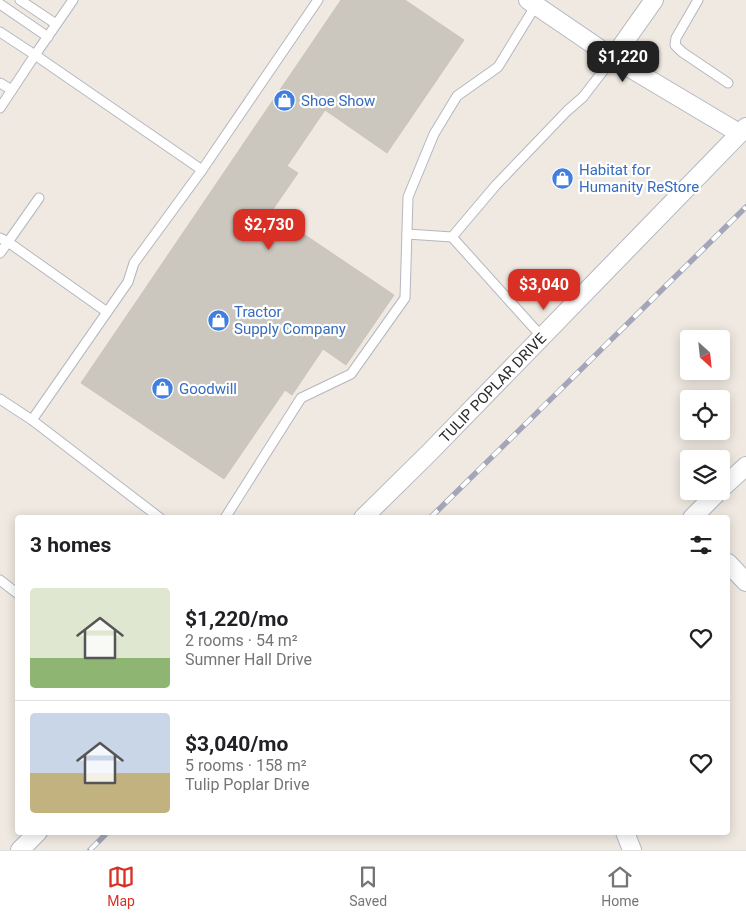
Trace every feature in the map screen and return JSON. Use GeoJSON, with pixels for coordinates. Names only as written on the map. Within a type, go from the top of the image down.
{"type":"FeatureCollection","features":[{"type":"Feature","properties":{"kind":"street"},"geometry":{"type":"LineString","coordinates":[[613,58],[654,0]]}},
{"type":"Feature","properties":{"kind":"street"},"geometry":{"type":"LineString","coordinates":[[532,3],[613,58],[743,130]]}},
{"type":"Feature","properties":{"kind":"street","name":"TULIP POPLAR DRIVE"},"geometry":{"type":"LineString","coordinates":[[366,515],[743,130]]}},
{"type":"Feature","properties":{"kind":"street"},"geometry":{"type":"LineString","coordinates":[[730,481],[746,466]]}},
{"type":"Feature","properties":{"kind":"street"},"geometry":{"type":"LineString","coordinates":[[695,515],[710,500]]}},
{"type":"Feature","properties":{"kind":"street"},"geometry":{"type":"LineString","coordinates":[[730,565],[746,582]]}},
{"type":"Feature","properties":{"kind":"street"},"geometry":{"type":"LineString","coordinates":[[20,850],[35,835]]}},
{"type":"Feature","properties":{"kind":"street"},"geometry":{"type":"LineString","coordinates":[[626,835],[632,850]]}},
{"type":"Feature","properties":{"kind":"lane"},"geometry":{"type":"LineString","coordinates":[[20,0],[56,24]]}},
{"type":"Feature","properties":{"kind":"lane"},"geometry":{"type":"LineString","coordinates":[[0,108],[73,0]]}},
{"type":"Feature","properties":{"kind":"lane"},"geometry":{"type":"LineString","coordinates":[[32,420],[128,282],[134,263],[202,170],[318,0]]}},
{"type":"Feature","properties":{"kind":"lane"},"geometry":{"type":"LineString","coordinates":[[698,0],[676,38],[676,45],[682,52],[728,83]]}},
{"type":"Feature","properties":{"kind":"lane"},"geometry":{"type":"LineString","coordinates":[[227,515],[301,398],[351,374],[405,298],[408,197],[434,134],[457,96],[498,67],[532,3]]}},
{"type":"Feature","properties":{"kind":"lane"},"geometry":{"type":"LineString","coordinates":[[0,4],[48,37]]}},
{"type":"Feature","properties":{"kind":"lane"},"geometry":{"type":"LineString","coordinates":[[0,32],[202,170]]}},
{"type":"Feature","properties":{"kind":"lane"},"geometry":{"type":"LineString","coordinates":[[452,237],[496,185],[567,110],[583,97],[613,58]]}},
{"type":"Feature","properties":{"kind":"lane"},"geometry":{"type":"LineString","coordinates":[[0,82],[12,90]]}},
{"type":"Feature","properties":{"kind":"lane"},"geometry":{"type":"LineString","coordinates":[[0,252],[4,240],[39,198]]}},
{"type":"Feature","properties":{"kind":"lane"},"geometry":{"type":"LineString","coordinates":[[407,234],[452,237],[542,337]]}},
{"type":"Feature","properties":{"kind":"lane"},"geometry":{"type":"LineString","coordinates":[[4,240],[107,312]]}},
{"type":"Feature","properties":{"kind":"lane"},"geometry":{"type":"LineString","coordinates":[[0,399],[32,420],[156,515]]}},
{"type":"Feature","properties":{"kind":"lane"},"geometry":{"type":"LineString","coordinates":[[0,580],[15,592]]}},
{"type":"Feature","properties":{"kind":"building"},"geometry":{"type":"Polygon","coordinates":[[[341,0],[405,0],[464,40],[387,153],[325,110],[287,166],[298,173],[271,212],[394,295],[346,365],[323,349],[292,395],[285,390],[224,479],[81,383],[341,0]]]}},
{"type":"Feature","properties":{"kind":"railway"},"geometry":{"type":"LineString","coordinates":[[433,515],[746,207]]}},
{"type":"Feature","properties":{"kind":"railway"},"geometry":{"type":"LineString","coordinates":[[90,850],[105,835]]}},
{"type":"Feature","properties":{"kind":"place","name":"Shoe Show"},"geometry":{"type":"Point","coordinates":[285,101]}},
{"type":"Feature","properties":{"kind":"place","name":"Habitat for Humanity ReStore"},"geometry":{"type":"Point","coordinates":[563,179]}},
{"type":"Feature","properties":{"kind":"place","name":"Tractor Supply Company"},"geometry":{"type":"Point","coordinates":[218,321]}},
{"type":"Feature","properties":{"kind":"place","name":"Goodwill"},"geometry":{"type":"Point","coordinates":[163,389]}}]}
